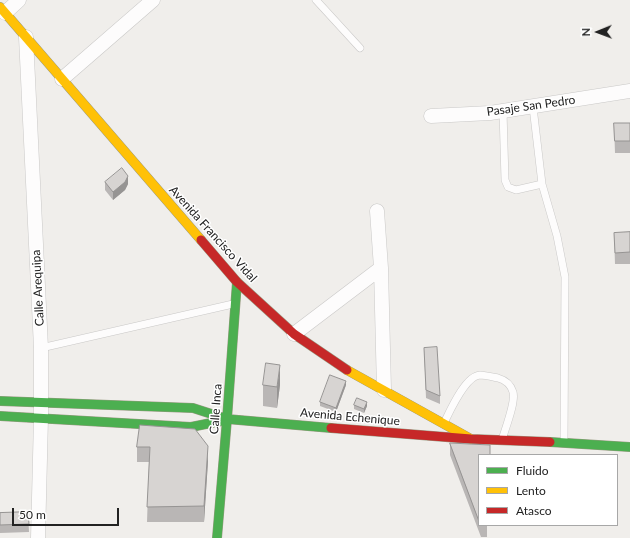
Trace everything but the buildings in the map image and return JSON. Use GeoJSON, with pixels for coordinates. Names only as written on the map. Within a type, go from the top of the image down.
{"type":"FeatureCollection","features":[{"type":"Feature","properties":{"kind":"street"},"geometry":{"type":"LineString","coordinates":[[3,10],[19,0]]}},
{"type":"Feature","properties":{"kind":"street"},"geometry":{"type":"LineString","coordinates":[[62,79],[154,0]]}},
{"type":"Feature","properties":{"kind":"street","name":"Avenida Francisco Vidal"},"geometry":{"type":"LineString","coordinates":[[3,10],[237,282],[294,334],[343,368],[471,439]]}},
{"type":"Feature","properties":{"kind":"street","name":"Calle Arequipa"},"geometry":{"type":"LineString","coordinates":[[26,37],[40,348],[41,418],[38,538]]}},
{"type":"Feature","properties":{"kind":"street","name":"Pasaje San Pedro"},"geometry":{"type":"LineString","coordinates":[[431,116],[490,113],[630,91]]}},
{"type":"Feature","properties":{"kind":"street"},"geometry":{"type":"LineString","coordinates":[[377,211],[381,268],[384,390]]}},
{"type":"Feature","properties":{"kind":"street"},"geometry":{"type":"LineString","coordinates":[[294,334],[381,268]]}},
{"type":"Feature","properties":{"kind":"street","name":"Calle Inca"},"geometry":{"type":"LineString","coordinates":[[217,538],[237,282]]}},
{"type":"Feature","properties":{"kind":"street","name":"Avenida Echenique"},"geometry":{"type":"LineString","coordinates":[[0,401],[193,408],[227,420],[471,439]]}},
{"type":"Feature","properties":{"kind":"street","name":"Avenida Echenique"},"geometry":{"type":"LineString","coordinates":[[0,416],[191,427],[227,420]]}},
{"type":"Feature","properties":{"kind":"street"},"geometry":{"type":"LineString","coordinates":[[471,439],[630,447]]}},
{"type":"Feature","properties":{"kind":"lane"},"geometry":{"type":"LineString","coordinates":[[316,0],[360,48]]}},
{"type":"Feature","properties":{"kind":"lane"},"geometry":{"type":"LineString","coordinates":[[533,107],[542,184],[557,236],[564,277],[564,443]]}},
{"type":"Feature","properties":{"kind":"lane"},"geometry":{"type":"LineString","coordinates":[[503,111],[505,180],[508,187],[516,190],[542,184]]}},
{"type":"Feature","properties":{"kind":"lane"},"geometry":{"type":"LineString","coordinates":[[40,348],[235,304]]}},
{"type":"Feature","properties":{"kind":"lane"},"geometry":{"type":"LineString","coordinates":[[444,423],[459,393],[470,379],[479,375],[500,379],[510,384],[513,392],[513,400],[502,440]]}},
{"type":"Feature","properties":{"kind":"traffic: fast"},"geometry":{"type":"LineString","coordinates":[[217,538],[237,282]]}},
{"type":"Feature","properties":{"kind":"traffic: fast"},"geometry":{"type":"LineString","coordinates":[[0,401],[193,408],[227,419],[331,428]]}},
{"type":"Feature","properties":{"kind":"traffic: fast"},"geometry":{"type":"LineString","coordinates":[[0,416],[191,427],[226,420]]}},
{"type":"Feature","properties":{"kind":"traffic: fast"},"geometry":{"type":"LineString","coordinates":[[550,442],[630,447]]}},
{"type":"Feature","properties":{"kind":"traffic: slow"},"geometry":{"type":"LineString","coordinates":[[0,7],[201,240]]}},
{"type":"Feature","properties":{"kind":"traffic: slow"},"geometry":{"type":"LineString","coordinates":[[347,370],[471,439]]}},
{"type":"Feature","properties":{"kind":"traffic: jam"},"geometry":{"type":"LineString","coordinates":[[201,240],[237,282],[294,334],[347,370]]}},
{"type":"Feature","properties":{"kind":"traffic: jam"},"geometry":{"type":"LineString","coordinates":[[331,428],[471,439],[550,442]]}}]}
